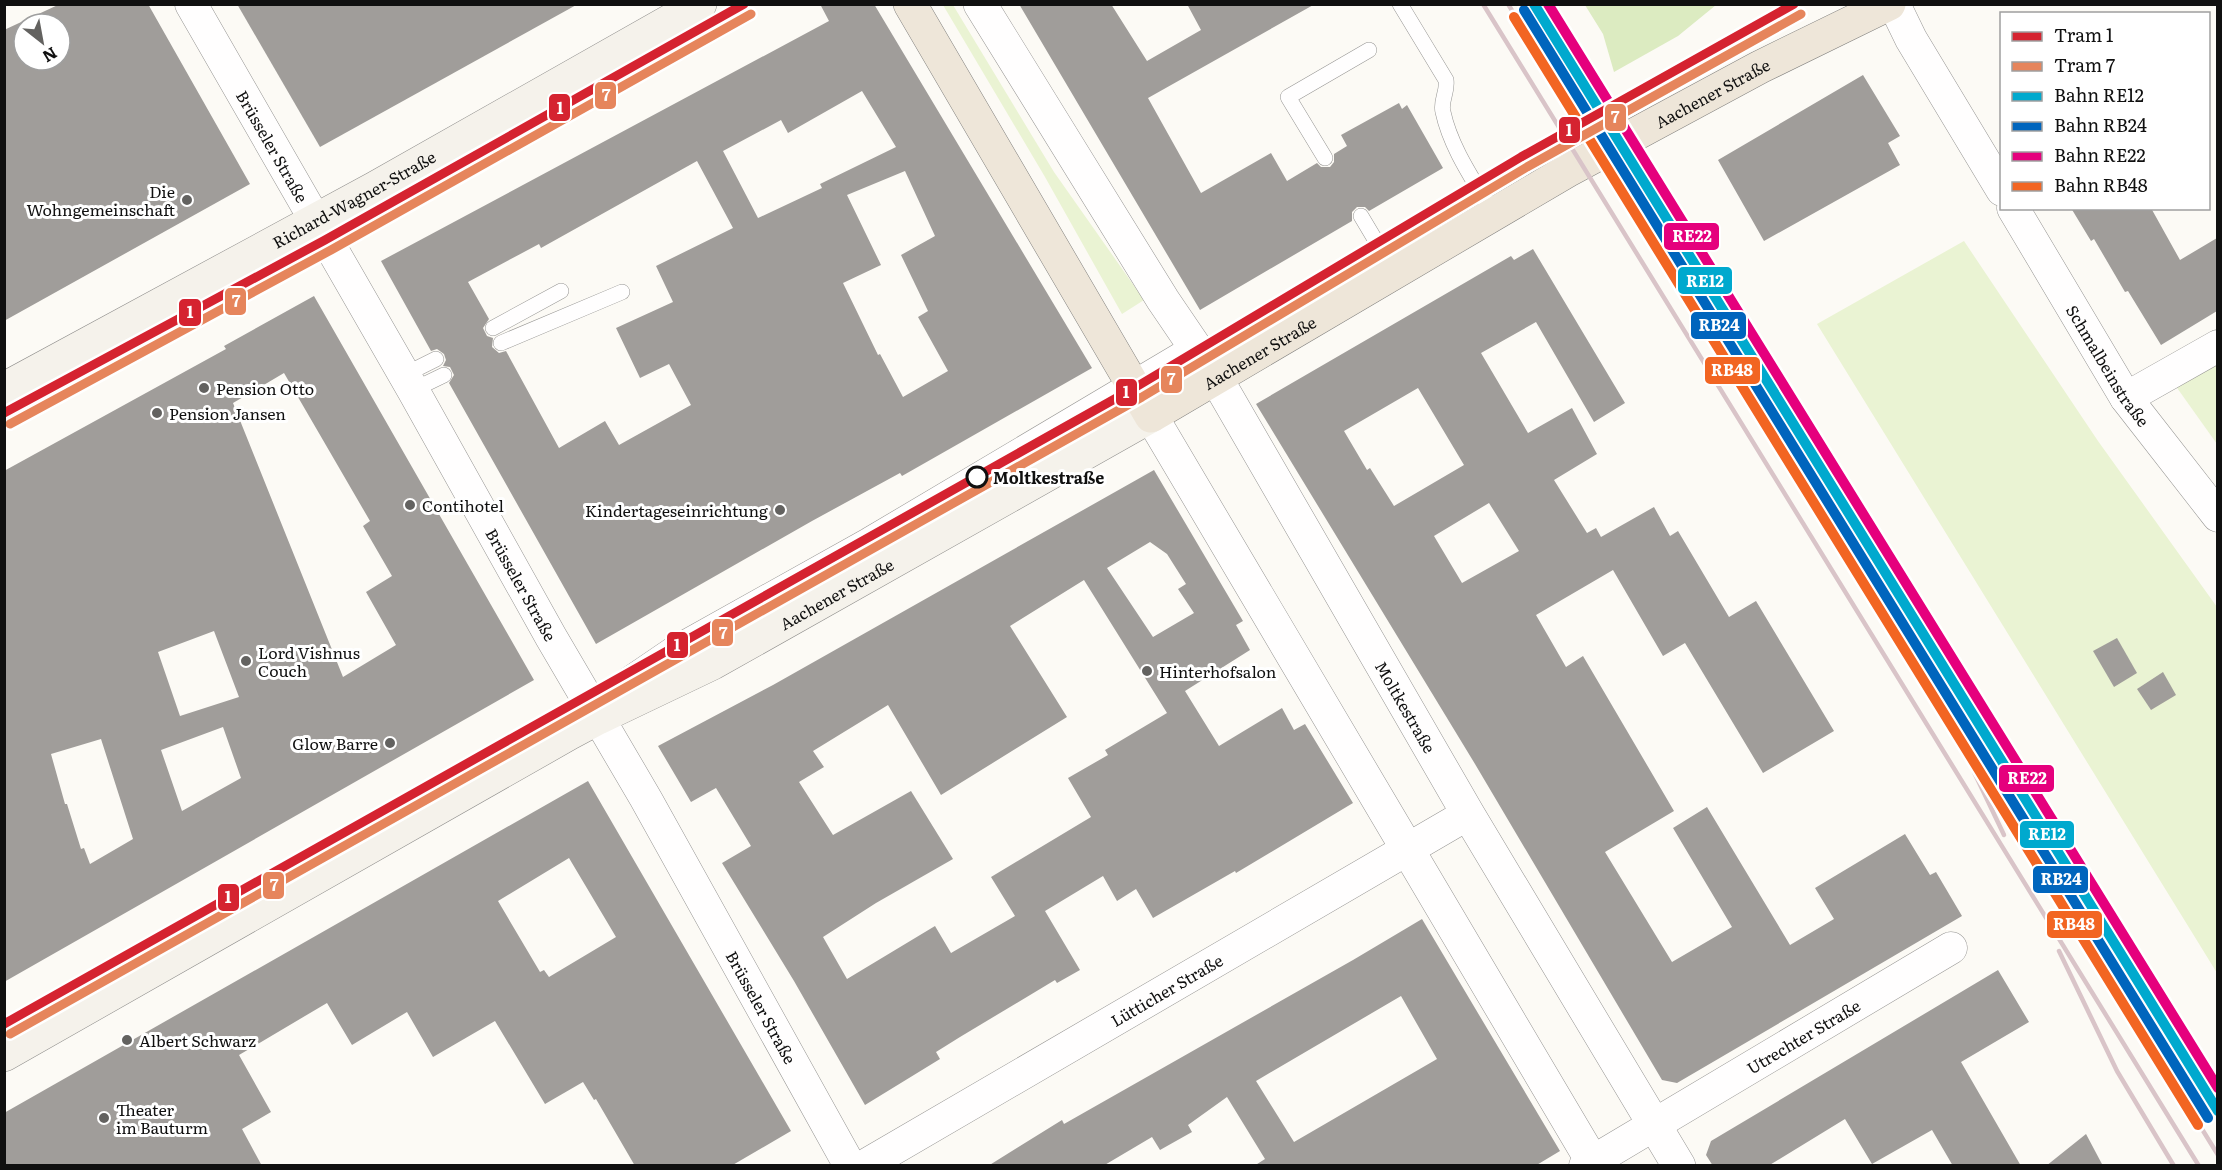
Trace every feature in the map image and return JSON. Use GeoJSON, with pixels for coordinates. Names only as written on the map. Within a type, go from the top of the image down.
{"type":"FeatureCollection","features":[{"type":"Feature","properties":{"kind":"main road","name":"Richard-Wagner-Straße"},"geometry":{"type":"LineString","coordinates":[[4,389],[375,188],[700,4]]}},
{"type":"Feature","properties":{"kind":"main road"},"geometry":{"type":"LineString","coordinates":[[910,4],[1152,416]]}},
{"type":"Feature","properties":{"kind":"main road","name":"Aachener Straße"},"geometry":{"type":"LineString","coordinates":[[4,1055],[598,718],[713,663],[1152,416],[1648,126],[1760,67],[1891,4]]}},
{"type":"Feature","properties":{"kind":"street","name":"Brüsseler Straße"},"geometry":{"type":"LineString","coordinates":[[191,4],[646,799],[850,1166]]}},
{"type":"Feature","properties":{"kind":"street","name":"Moltkestraße"},"geometry":{"type":"LineString","coordinates":[[980,4],[1075,161],[1191,343],[1216,378],[1468,814],[1679,1166]]}},
{"type":"Feature","properties":{"kind":"street"},"geometry":{"type":"LineString","coordinates":[[1891,4],[2000,188]]}},
{"type":"Feature","properties":{"kind":"street","name":"Schmalbeinstraße"},"geometry":{"type":"LineString","coordinates":[[2014,210],[2126,398],[2217,516]]}},
{"type":"Feature","properties":{"kind":"street"},"geometry":{"type":"LineString","coordinates":[[2126,398],[2217,346]]}},
{"type":"Feature","properties":{"kind":"street"},"geometry":{"type":"LineString","coordinates":[[1152,416],[1590,1164]]}},
{"type":"Feature","properties":{"kind":"street","name":"Lütticher Straße"},"geometry":{"type":"LineString","coordinates":[[864,1166],[1468,814]]}},
{"type":"Feature","properties":{"kind":"street","name":"Utrechter Straße"},"geometry":{"type":"LineString","coordinates":[[1590,1164],[1951,948]]}},
{"type":"Feature","properties":{"kind":"lane"},"geometry":{"type":"LineString","coordinates":[[1400,4],[1446,80],[1447,88],[1442,104],[1443,114],[1456,150],[1494,214]]}},
{"type":"Feature","properties":{"kind":"lane"},"geometry":{"type":"LineString","coordinates":[[1325,158],[1288,97],[1369,50]]}},
{"type":"Feature","properties":{"kind":"lane"},"geometry":{"type":"LineString","coordinates":[[1361,216],[1395,273]]}},
{"type":"Feature","properties":{"kind":"lane"},"geometry":{"type":"LineString","coordinates":[[493,328],[561,291]]}},
{"type":"Feature","properties":{"kind":"lane"},"geometry":{"type":"LineString","coordinates":[[501,343],[622,292]]}},
{"type":"Feature","properties":{"kind":"lane","name":"Aachener Straße"},"geometry":{"type":"LineString","coordinates":[[598,718],[622,678],[669,646],[866,536],[1191,343]]}},
{"type":"Feature","properties":{"kind":"lane"},"geometry":{"type":"LineString","coordinates":[[409,382],[436,359]]}},
{"type":"Feature","properties":{"kind":"lane"},"geometry":{"type":"LineString","coordinates":[[409,382],[444,375]]}},
{"type":"Feature","properties":{"kind":"green space"},"geometry":{"type":"Polygon","coordinates":[[[943,5],[953,5],[1054,172],[1144,300],[1122,314],[1045,177],[943,5]]]}},
{"type":"Feature","properties":{"kind":"green space"},"geometry":{"type":"Polygon","coordinates":[[[1585,5],[1716,5],[1678,36],[1614,72],[1603,34],[1585,5]]]}},
{"type":"Feature","properties":{"kind":"green space"},"geometry":{"type":"Polygon","coordinates":[[[1964,241],[2098,441],[2217,607],[2217,973],[1817,324],[1964,241]]]}},
{"type":"Feature","properties":{"kind":"green space"},"geometry":{"type":"Polygon","coordinates":[[[2217,362],[2217,444],[2175,385],[2217,362]]]}},
{"type":"Feature","properties":{"kind":"building"},"geometry":{"type":"Polygon","coordinates":[[[60,4],[148,4],[250,184],[4,321],[4,30],[12,26],[12,72],[72,72],[72,12],[43,12],[60,4]]]}},
{"type":"Feature","properties":{"kind":"building"},"geometry":{"type":"Polygon","coordinates":[[[237,4],[578,4],[320,147],[237,4]]]}},
{"type":"Feature","properties":{"kind":"building"},"geometry":{"type":"Polygon","coordinates":[[[820,4],[874,4],[1092,368],[902,476],[900,473],[812,521],[596,644],[449,383],[454,375],[450,367],[443,366],[446,360],[444,354],[437,349],[431,351],[381,261],[829,21],[820,4]],[[862,91],[788,133],[781,120],[723,151],[758,218],[822,188],[820,184],[896,147],[862,91]],[[697,161],[541,248],[539,244],[468,282],[489,319],[483,328],[487,336],[493,338],[492,347],[499,353],[506,351],[559,448],[605,421],[619,445],[691,405],[669,364],[640,378],[616,328],[673,302],[656,266],[733,228],[697,161]],[[905,171],[847,195],[881,265],[843,283],[878,355],[880,354],[903,397],[948,371],[918,317],[928,311],[901,255],[935,236],[905,171]]]}},
{"type":"Feature","properties":{"kind":"building"},"geometry":{"type":"Polygon","coordinates":[[[1019,4],[1111,4],[1147,61],[1201,30],[1187,4],[1315,4],[1148,98],[1201,193],[1271,153],[1287,181],[1317,163],[1321,167],[1330,167],[1334,162],[1334,154],[1347,146],[1341,135],[1399,103],[1402,109],[1407,105],[1443,168],[1369,211],[1365,207],[1357,207],[1352,212],[1352,221],[1200,310],[1019,4]]]}},
{"type":"Feature","properties":{"kind":"building"},"geometry":{"type":"Polygon","coordinates":[[[1863,75],[1900,136],[1888,143],[1900,165],[1764,241],[1718,160],[1863,75]]]}},
{"type":"Feature","properties":{"kind":"building"},"geometry":{"type":"Polygon","coordinates":[[[2072,210],[2152,210],[2180,260],[2217,238],[2217,311],[2161,345],[2128,291],[2125,292],[2094,239],[2091,241],[2072,210]]]}},
{"type":"Feature","properties":{"kind":"building"},"geometry":{"type":"Polygon","coordinates":[[[1533,249],[1625,403],[1594,422],[1536,322],[1481,353],[1528,433],[1572,408],[1597,454],[1554,480],[1587,533],[1596,528],[1601,537],[1654,507],[1670,536],[1678,531],[1729,617],[1756,601],[1834,731],[1763,773],[1685,643],[1663,656],[1613,570],[1536,615],[1566,667],[1583,656],[1674,811],[1605,852],[1672,962],[1732,927],[1673,828],[1707,807],[1790,945],[1834,919],[1815,888],[1905,834],[1930,875],[1936,872],[1962,916],[1677,1083],[1662,1080],[1475,764],[1256,404],[1511,256],[1514,260],[1533,249]],[[1418,388],[1344,431],[1367,470],[1370,468],[1394,506],[1464,465],[1418,388]],[[1489,503],[1434,536],[1462,583],[1519,551],[1489,503]]]}},
{"type":"Feature","properties":{"kind":"building"},"geometry":{"type":"Polygon","coordinates":[[[314,296],[534,680],[4,982],[4,471],[226,349],[224,346],[314,296]],[[284,373],[233,403],[343,677],[396,645],[366,592],[392,576],[363,526],[370,521],[284,373]],[[214,631],[158,652],[180,716],[239,697],[214,631]],[[223,727],[161,750],[182,811],[241,778],[223,727]],[[101,739],[51,754],[65,804],[67,804],[81,849],[84,848],[90,864],[133,839],[101,739]]]}},
{"type":"Feature","properties":{"kind":"building"},"geometry":{"type":"Polygon","coordinates":[[[1154,470],[1243,621],[1236,625],[1250,650],[1185,691],[1219,746],[1282,708],[1294,730],[1305,724],[1353,803],[1236,873],[1235,871],[1153,918],[1136,889],[1117,901],[1103,876],[1045,911],[1080,970],[1057,983],[1055,980],[936,1052],[940,1059],[865,1105],[794,981],[722,863],[751,846],[716,788],[691,802],[658,746],[773,685],[1154,470]],[[1150,542],[1107,568],[1153,637],[1194,613],[1178,589],[1186,584],[1167,554],[1150,542]],[[1084,580],[1010,626],[1067,717],[941,795],[888,705],[813,751],[824,767],[799,782],[833,835],[911,791],[953,859],[876,903],[823,937],[847,979],[935,926],[951,953],[1015,916],[991,877],[1091,817],[1068,778],[1108,755],[1105,750],[1167,713],[1084,580]]]}},
{"type":"Feature","properties":{"kind":"building"},"geometry":{"type":"Polygon","coordinates":[[[2117,638],[2137,673],[2114,687],[2093,651],[2117,638]]]}},
{"type":"Feature","properties":{"kind":"building"},"geometry":{"type":"Polygon","coordinates":[[[2163,672],[2176,695],[2151,710],[2137,689],[2163,672]]]}},
{"type":"Feature","properties":{"kind":"building"},"geometry":{"type":"Polygon","coordinates":[[[588,781],[791,1131],[731,1166],[635,1166],[596,1099],[594,1100],[583,1082],[545,1104],[495,1021],[433,1057],[407,1012],[352,1045],[327,1003],[239,1055],[271,1112],[242,1129],[262,1166],[4,1166],[4,1113],[588,781]],[[569,858],[498,901],[540,972],[544,970],[549,977],[616,937],[569,858]]]}},
{"type":"Feature","properties":{"kind":"building"},"geometry":{"type":"Polygon","coordinates":[[[1422,919],[1560,1151],[1535,1166],[1254,1166],[1265,1159],[1227,1097],[1188,1125],[1192,1132],[1160,1150],[1152,1137],[1103,1166],[988,1166],[1062,1120],[1064,1124],[1422,919]],[[1401,996],[1256,1081],[1294,1142],[1437,1059],[1401,996]]]}},
{"type":"Feature","properties":{"kind":"building"},"geometry":{"type":"Polygon","coordinates":[[[1998,970],[2029,1022],[1961,1062],[2021,1166],[1953,1166],[1932,1130],[1872,1164],[1845,1119],[1768,1166],[1713,1166],[1706,1155],[1711,1141],[1998,970]]]}},
{"type":"Feature","properties":{"kind":"building"},"geometry":{"type":"Polygon","coordinates":[[[2086,1134],[2103,1166],[2046,1166],[2086,1134]]]}},
{"type":"Feature","properties":{"kind":"railway"},"geometry":{"type":"LineString","coordinates":[[1483,4],[2199,1166]]}},
{"type":"Feature","properties":{"kind":"railway"},"geometry":{"type":"LineString","coordinates":[[1508,4],[2218,1155]]}},
{"type":"Feature","properties":{"kind":"railway"},"geometry":{"type":"LineString","coordinates":[[1824,475],[1871,556],[1919,655]]}},
{"type":"Feature","properties":{"kind":"railway"},"geometry":{"type":"LineString","coordinates":[[1974,772],[2004,835]]}},
{"type":"Feature","properties":{"kind":"railway"},"geometry":{"type":"LineString","coordinates":[[2059,951],[2117,1071],[2174,1166]]}},
{"type":"Feature","properties":{"kind":"tram line","name":"1"},"geometry":{"type":"LineString","coordinates":[[4,413],[325,240],[744,4]]}},
{"type":"Feature","properties":{"kind":"tram line","name":"1"},"geometry":{"type":"LineString","coordinates":[[4,1024],[1136,387],[1521,157],[1794,4]]}},
{"type":"Feature","properties":{"kind":"tram line","name":"7"},"geometry":{"type":"LineString","coordinates":[[10,424],[331,250],[751,14]]}},
{"type":"Feature","properties":{"kind":"tram line","name":"7"},"geometry":{"type":"LineString","coordinates":[[10,1034],[1142,397],[1527,167],[1801,14]]}},
{"type":"Feature","properties":{"kind":"rail line","name":"RE12"},"geometry":{"type":"LineString","coordinates":[[1534,4],[2218,1111]]}},
{"type":"Feature","properties":{"kind":"rail line","name":"RE22"},"geometry":{"type":"LineString","coordinates":[[1548,4],[2218,1088]]}},
{"type":"Feature","properties":{"kind":"rail line","name":"RB24"},"geometry":{"type":"LineString","coordinates":[[1524,10],[2208,1118]]}},
{"type":"Feature","properties":{"kind":"rail line","name":"RB48"},"geometry":{"type":"LineString","coordinates":[[1514,17],[2198,1125]]}},
{"type":"Feature","properties":{"kind":"place","name":"Die Wohngemeinschaft"},"geometry":{"type":"Point","coordinates":[187,200]}},
{"type":"Feature","properties":{"kind":"place","name":"Pension Otto"},"geometry":{"type":"Point","coordinates":[204,388]}},
{"type":"Feature","properties":{"kind":"place","name":"Pension Jansen"},"geometry":{"type":"Point","coordinates":[157,413]}},
{"type":"Feature","properties":{"kind":"place","name":"Moltkestraße"},"geometry":{"type":"Point","coordinates":[977,477]}},
{"type":"Feature","properties":{"kind":"place","name":"Contihotel"},"geometry":{"type":"Point","coordinates":[410,505]}},
{"type":"Feature","properties":{"kind":"place","name":"Kindertageseinrichtung"},"geometry":{"type":"Point","coordinates":[780,510]}},
{"type":"Feature","properties":{"kind":"place","name":"Lord Vishnus Couch"},"geometry":{"type":"Point","coordinates":[246,661]}},
{"type":"Feature","properties":{"kind":"place","name":"Hinterhofsalon"},"geometry":{"type":"Point","coordinates":[1147,671]}},
{"type":"Feature","properties":{"kind":"place","name":"Glow Barre"},"geometry":{"type":"Point","coordinates":[390,743]}},
{"type":"Feature","properties":{"kind":"place","name":"Albert Schwarz"},"geometry":{"type":"Point","coordinates":[127,1040]}},
{"type":"Feature","properties":{"kind":"place","name":"Theater im Bauturm"},"geometry":{"type":"Point","coordinates":[104,1118]}}]}
